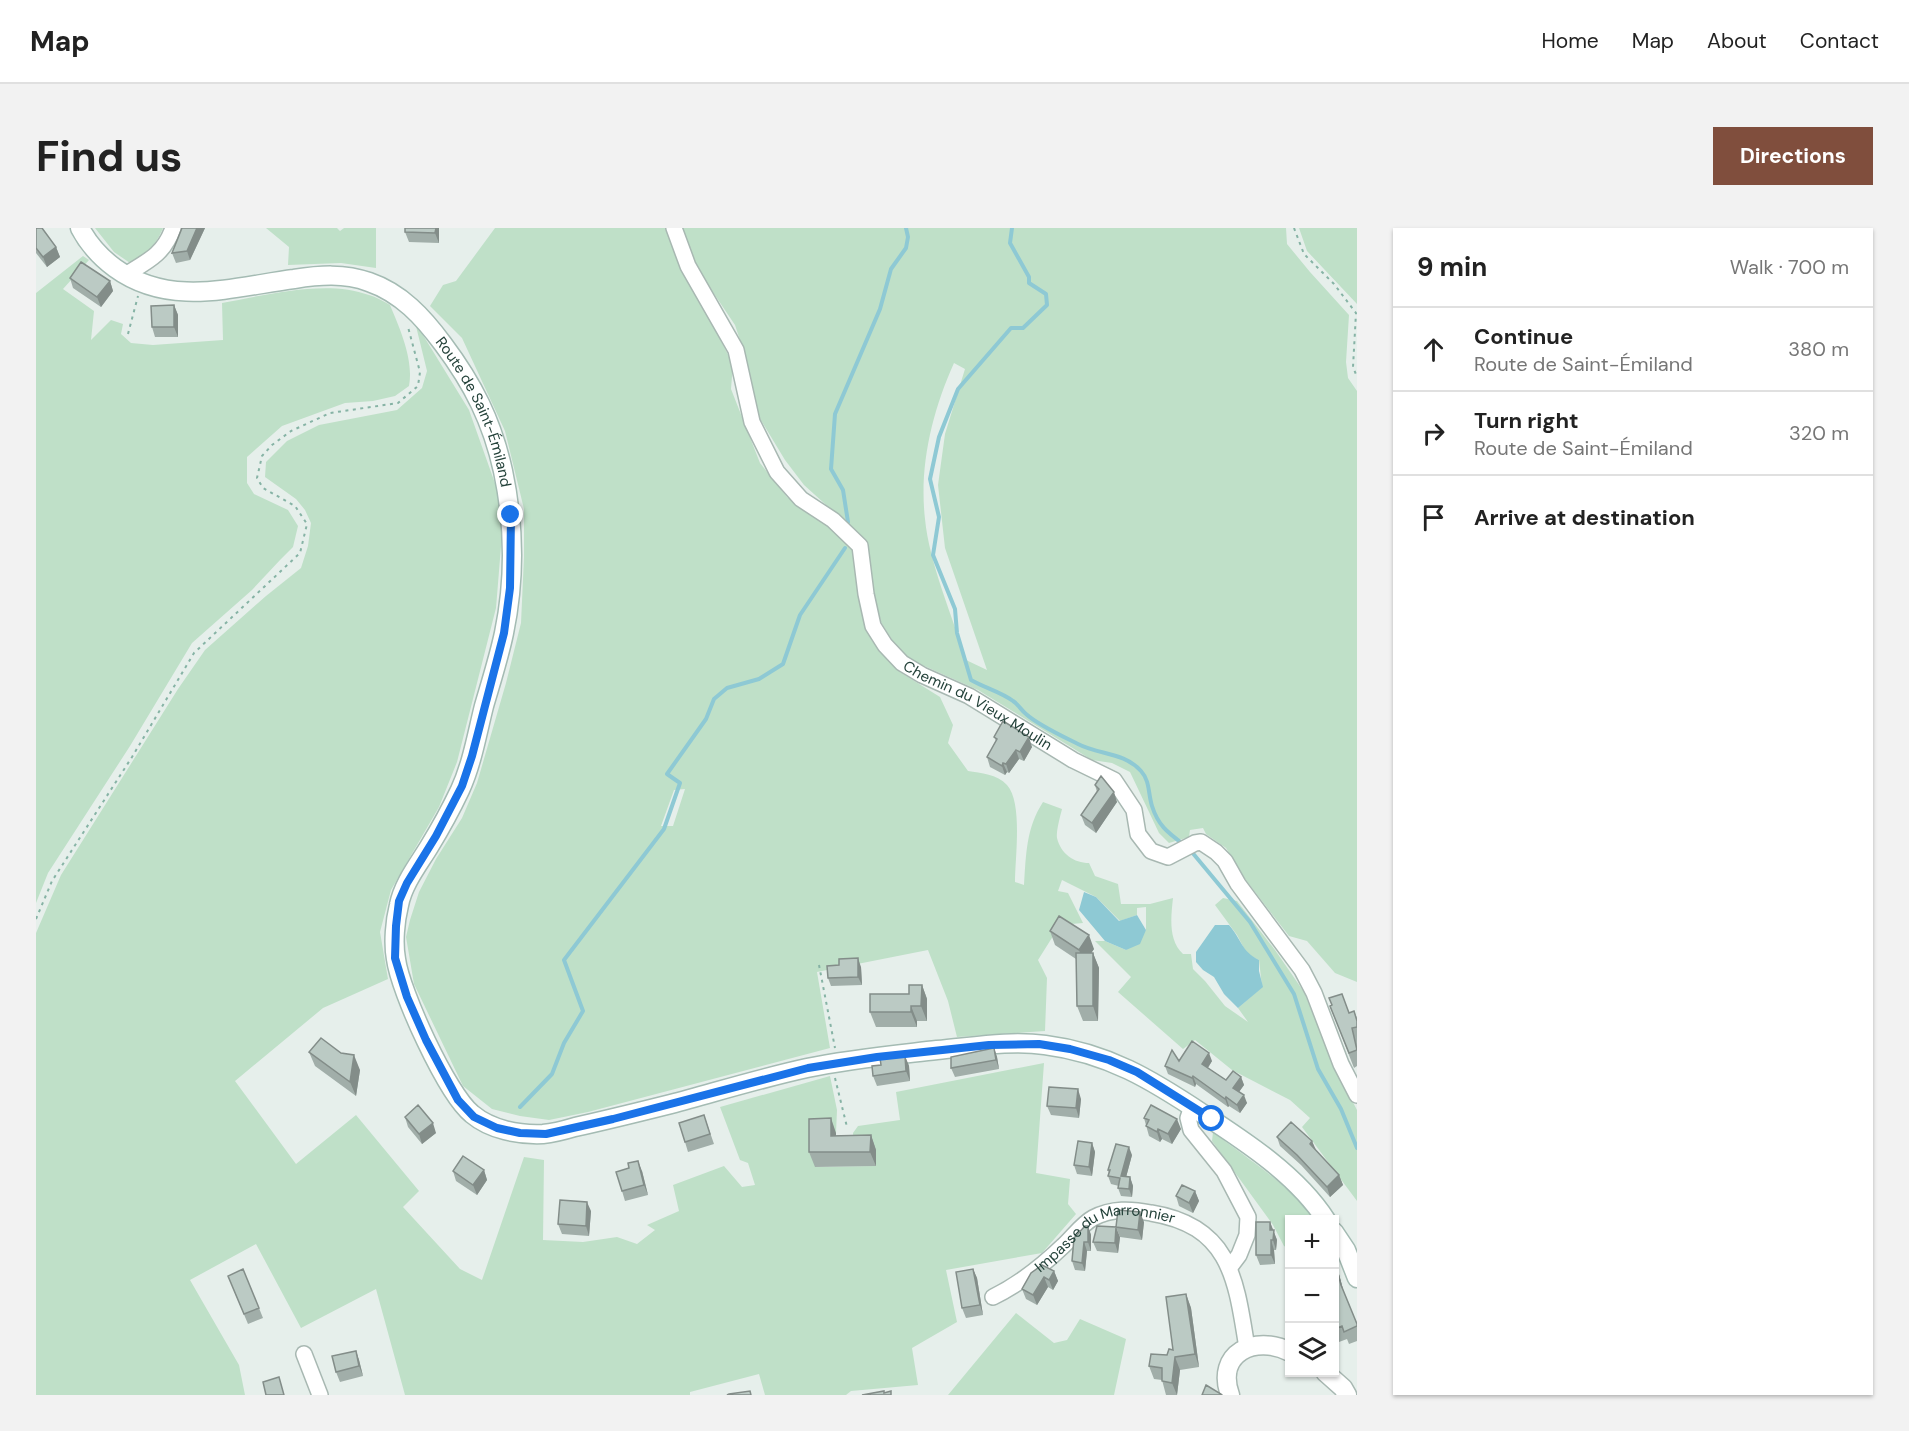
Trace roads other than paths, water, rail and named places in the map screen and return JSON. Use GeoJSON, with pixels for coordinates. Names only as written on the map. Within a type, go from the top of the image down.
{"type":"FeatureCollection","features":[{"type":"Feature","properties":{"kind":"main road","name":"Route de Saint-Émiland"},"geometry":{"type":"LineString","coordinates":[[80,228],[87,242],[103,259],[125,275],[141,284],[171,292],[196,293],[317,276],[345,276],[368,281],[400,298],[424,319],[452,355],[492,428],[511,515],[510,588],[504,633],[462,786],[399,901],[395,958],[407,997],[426,1040],[458,1100],[474,1117],[497,1128],[520,1133],[546,1134],[834,1063],[989,1045],[1039,1044],[1070,1049],[1109,1060],[1137,1072],[1254,1148],[1286,1174],[1323,1215]]}},
{"type":"Feature","properties":{"kind":"main road"},"geometry":{"type":"LineString","coordinates":[[1339,1239],[1357,1278]]}},
{"type":"Feature","properties":{"kind":"main road"},"geometry":{"type":"LineString","coordinates":[[1230,1395],[1226,1378],[1230,1363],[1241,1350],[1253,1345],[1266,1345],[1285,1351]]}},
{"type":"Feature","properties":{"kind":"main road"},"geometry":{"type":"LineString","coordinates":[[1331,1377],[1347,1395]]}},
{"type":"Feature","properties":{"kind":"street"},"geometry":{"type":"LineString","coordinates":[[125,275],[152,259],[168,243],[173,228]]}},
{"type":"Feature","properties":{"kind":"street","name":"Chemin du Vieux Moulin"},"geometry":{"type":"LineString","coordinates":[[674,228],[688,266],[736,350],[752,422],[777,472],[801,499],[833,520],[860,546],[873,626],[885,645],[902,663],[922,675],[969,696],[1073,760],[1114,780],[1134,810],[1138,834],[1151,851],[1168,857],[1195,843],[1205,844],[1216,852],[1225,861],[1238,884],[1302,970],[1314,993],[1341,1064],[1357,1095]]}},
{"type":"Feature","properties":{"kind":"street"},"geometry":{"type":"LineString","coordinates":[[1192,1106],[1188,1118],[1191,1130],[1224,1171],[1248,1217],[1247,1235],[1239,1255],[1230,1267]]}},
{"type":"Feature","properties":{"kind":"street","name":"Impasse du Marronnier"},"geometry":{"type":"LineString","coordinates":[[993,1297],[1015,1287],[1092,1219],[1112,1211],[1131,1209],[1183,1220],[1212,1240],[1230,1267],[1240,1304],[1247,1348]]}},
{"type":"Feature","properties":{"kind":"street"},"geometry":{"type":"LineString","coordinates":[[304,1354],[320,1395]]}},
{"type":"Feature","properties":{"kind":"water"},"geometry":{"type":"Polygon","coordinates":[[[1084,892],[1096,897],[1119,921],[1137,915],[1146,930],[1140,944],[1126,950],[1105,941],[1079,910],[1084,892]]]}},
{"type":"Feature","properties":{"kind":"water"},"geometry":{"type":"Polygon","coordinates":[[[1215,925],[1229,925],[1245,949],[1259,960],[1263,987],[1238,1008],[1224,994],[1214,977],[1196,962],[1196,952],[1215,925]]]}},
{"type":"Feature","properties":{"kind":"waterway"},"geometry":{"type":"LineString","coordinates":[[848,522],[843,490],[831,469],[835,414],[880,309],[891,269],[906,248],[908,237],[906,228]]}},
{"type":"Feature","properties":{"kind":"waterway"},"geometry":{"type":"LineString","coordinates":[[1012,228],[1010,243],[1029,277],[1029,283],[1046,294],[1047,305],[1023,328],[1011,328],[958,389],[939,437],[930,479],[939,517],[933,555],[955,609],[957,633],[971,680],[1015,702],[1031,718],[1058,734],[1086,748],[1119,757],[1134,765],[1146,779],[1152,806],[1160,823],[1183,844]]}},
{"type":"Feature","properties":{"kind":"waterway"},"geometry":{"type":"LineString","coordinates":[[520,1107],[552,1074],[564,1043],[583,1011],[564,960],[664,829],[680,783],[667,774],[706,719],[714,699],[727,688],[759,679],[783,664],[800,615],[845,548]]}},
{"type":"Feature","properties":{"kind":"waterway"},"geometry":{"type":"LineString","coordinates":[[1191,851],[1250,922],[1294,994],[1318,1069],[1341,1109],[1357,1148]]}}]}
